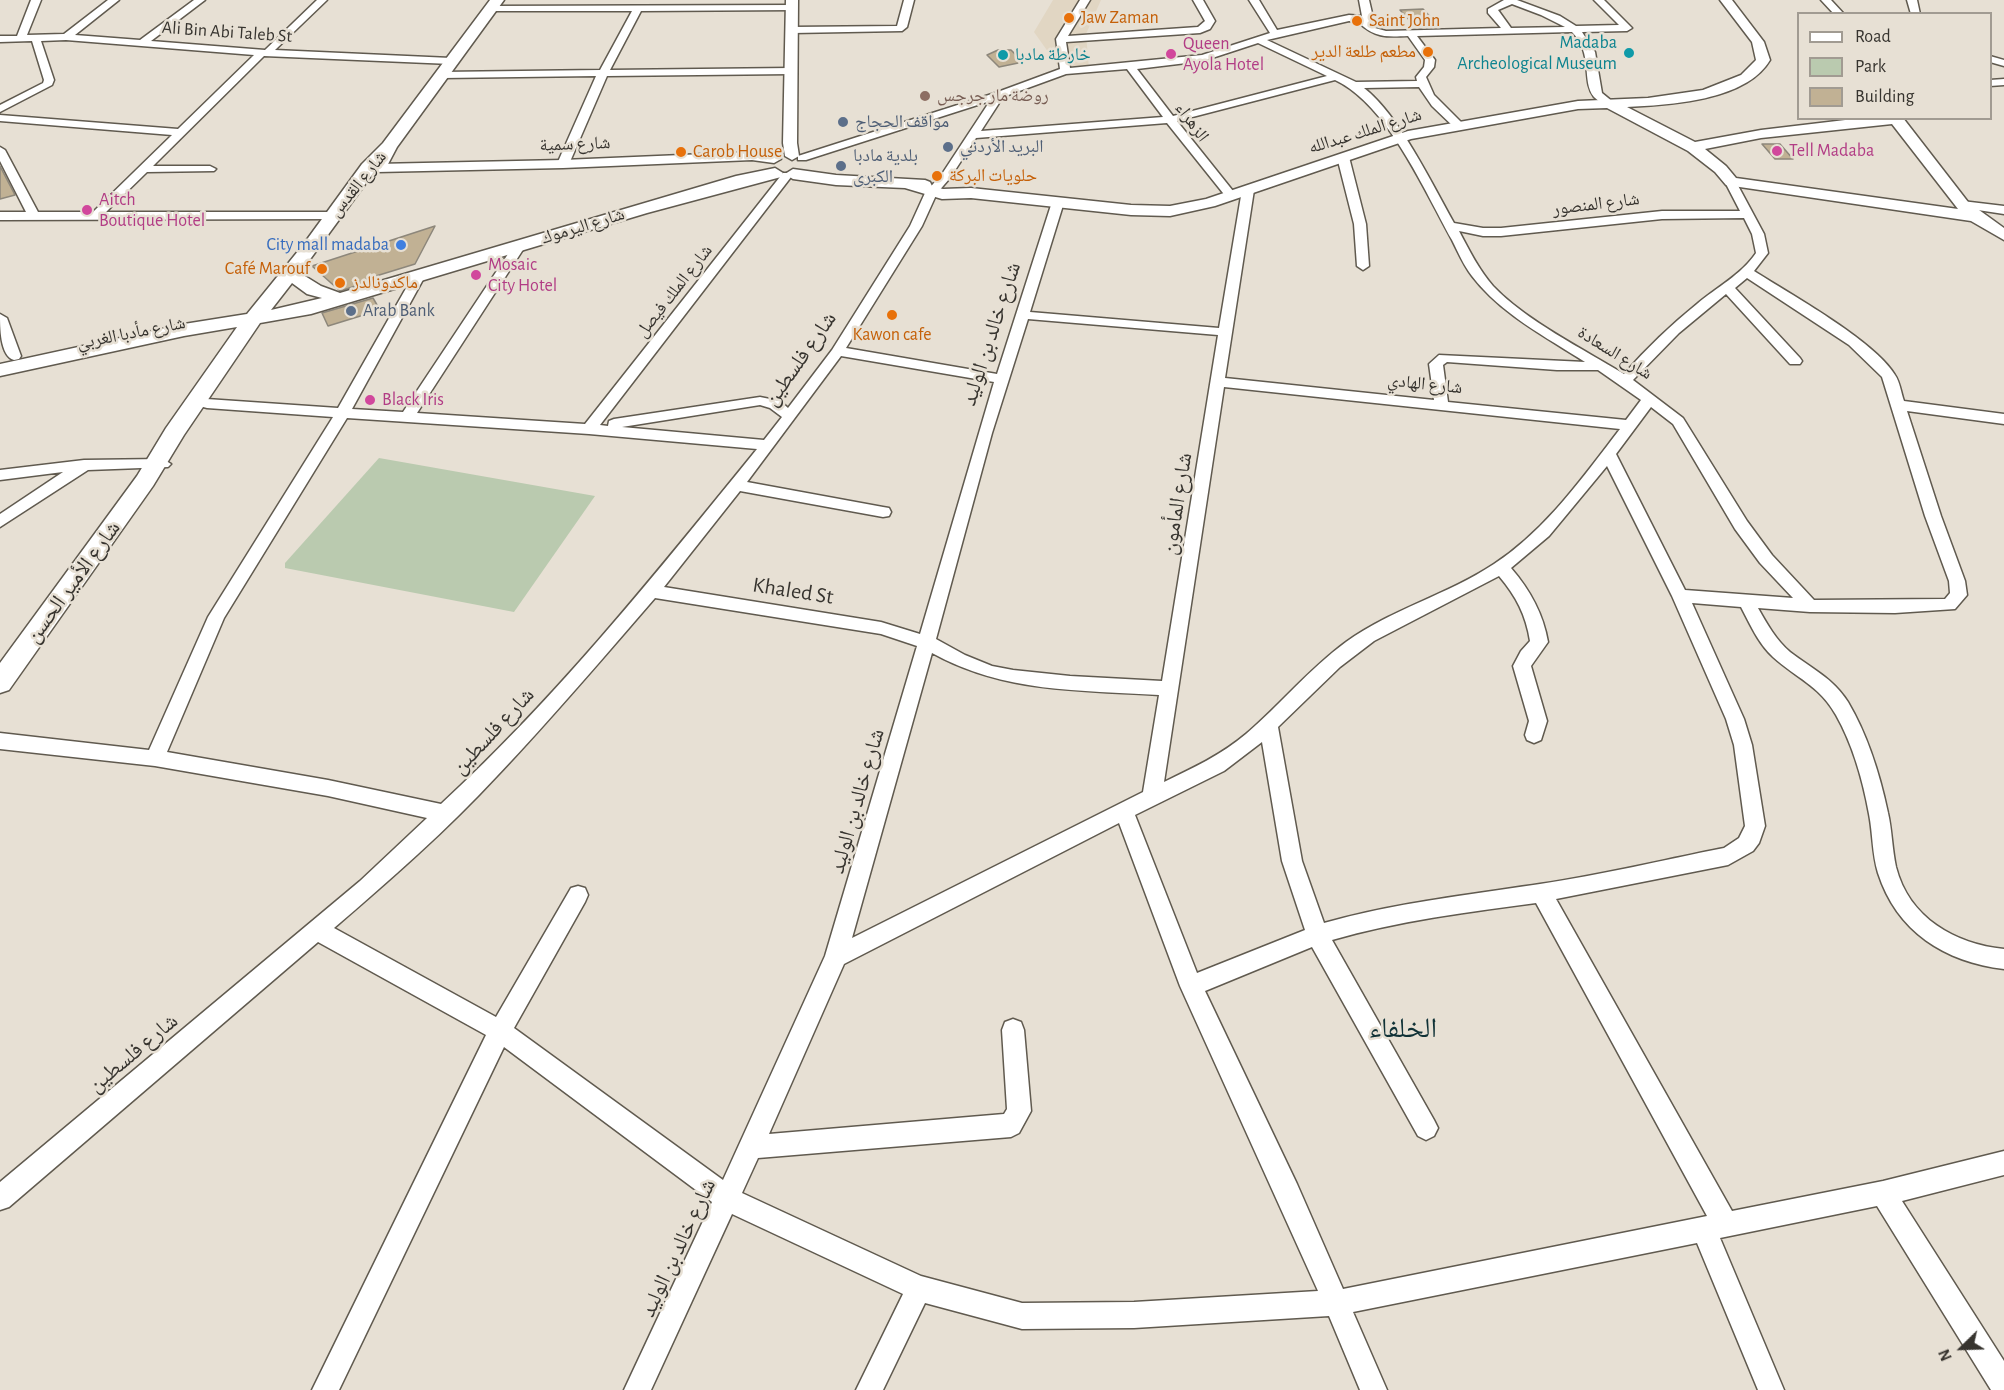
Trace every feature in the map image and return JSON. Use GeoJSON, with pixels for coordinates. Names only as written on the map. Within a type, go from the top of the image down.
{"type":"FeatureCollection","features":[{"type":"Feature","properties":{"kind":"main road","name":"شارع الملك عبدالله"},"geometry":{"type":"LineString","coordinates":[[779,169],[910,185],[937,191],[1170,211],[1232,196],[1398,138],[1578,105],[1648,102],[1705,94],[1730,86],[1753,73],[1763,60],[1761,46],[1726,0]]}},
{"type":"Feature","properties":{"kind":"main road","name":"شارع القدس"},"geometry":{"type":"LineString","coordinates":[[266,313],[493,4]]}},
{"type":"Feature","properties":{"kind":"main road"},"geometry":{"type":"LineString","coordinates":[[779,169],[806,167],[807,164],[797,157],[790,143],[792,4]]}},
{"type":"Feature","properties":{"kind":"main road"},"geometry":{"type":"LineString","coordinates":[[1609,104],[1691,147],[1714,164],[1731,182],[1976,217]]}},
{"type":"Feature","properties":{"kind":"main road"},"geometry":{"type":"LineString","coordinates":[[1691,147],[1761,134],[1887,120]]}},
{"type":"Feature","properties":{"kind":"main road"},"geometry":{"type":"LineString","coordinates":[[1897,120],[1962,205],[2004,235]]}},
{"type":"Feature","properties":{"kind":"main road","name":"شارع سمية"},"geometry":{"type":"LineString","coordinates":[[373,168],[563,164],[752,156],[779,169]]}},
{"type":"Feature","properties":{"kind":"main road"},"geometry":{"type":"LineString","coordinates":[[779,169],[797,157]]}},
{"type":"Feature","properties":{"kind":"main road","name":"شارع اليرموك"},"geometry":{"type":"LineString","coordinates":[[266,313],[304,310],[779,169]]}},
{"type":"Feature","properties":{"kind":"main road","name":"شارع اليرموك"},"geometry":{"type":"LineString","coordinates":[[266,313],[748,173],[779,169]]}},
{"type":"Feature","properties":{"kind":"main road"},"geometry":{"type":"LineString","coordinates":[[304,310],[243,343],[210,321],[291,279],[314,290],[332,295]]}},
{"type":"Feature","properties":{"kind":"main road","name":"شارع مأدبا الغربي"},"geometry":{"type":"LineString","coordinates":[[5,362],[210,321],[266,313]]}},
{"type":"Feature","properties":{"kind":"main road","name":"شارع الأمير الحسن"},"geometry":{"type":"LineString","coordinates":[[0,683],[266,313]]}},
{"type":"Feature","properties":{"kind":"street"},"geometry":{"type":"LineString","coordinates":[[21,38],[36,0]]}},
{"type":"Feature","properties":{"kind":"street"},"geometry":{"type":"LineString","coordinates":[[66,37],[114,0]]}},
{"type":"Feature","properties":{"kind":"street"},"geometry":{"type":"LineString","coordinates":[[143,42],[200,0]]}},
{"type":"Feature","properties":{"kind":"street"},"geometry":{"type":"LineString","coordinates":[[96,216],[179,132],[322,0]]}},
{"type":"Feature","properties":{"kind":"street"},"geometry":{"type":"LineString","coordinates":[[792,30],[899,29],[902,27],[909,0]]}},
{"type":"Feature","properties":{"kind":"street"},"geometry":{"type":"LineString","coordinates":[[1065,71],[1061,39],[1085,0]]}},
{"type":"Feature","properties":{"kind":"street"},"geometry":{"type":"LineString","coordinates":[[1061,39],[1200,30],[1207,27],[1210,21],[1198,0]]}},
{"type":"Feature","properties":{"kind":"street"},"geometry":{"type":"LineString","coordinates":[[1254,0],[1275,34]]}},
{"type":"Feature","properties":{"kind":"street"},"geometry":{"type":"LineString","coordinates":[[1364,0],[1367,14],[1365,21]]}},
{"type":"Feature","properties":{"kind":"street"},"geometry":{"type":"LineString","coordinates":[[797,157],[931,117],[1065,71],[1203,58],[1275,34],[1349,18],[1365,21],[1377,33],[1627,28],[1599,0]]}},
{"type":"Feature","properties":{"kind":"street"},"geometry":{"type":"LineString","coordinates":[[1826,0],[1838,12]]}},
{"type":"Feature","properties":{"kind":"street"},"geometry":{"type":"LineString","coordinates":[[1507,29],[1493,13],[1494,9],[1510,1],[1576,29],[1586,42],[1590,54],[1597,94],[1609,104]]}},
{"type":"Feature","properties":{"kind":"street"},"geometry":{"type":"LineString","coordinates":[[493,4],[638,9],[651,4],[792,4]]}},
{"type":"Feature","properties":{"kind":"street"},"geometry":{"type":"LineString","coordinates":[[563,164],[602,75],[638,9]]}},
{"type":"Feature","properties":{"kind":"street"},"geometry":{"type":"LineString","coordinates":[[1411,34],[1430,60],[1429,67],[1421,76],[1423,84],[1435,101],[1459,126]]}},
{"type":"Feature","properties":{"kind":"street","name":"Ali Bin Abi Taleb St"},"geometry":{"type":"LineString","coordinates":[[0,39],[66,37],[264,53],[451,61]]}},
{"type":"Feature","properties":{"kind":"street"},"geometry":{"type":"LineString","coordinates":[[0,109],[47,85],[49,80],[36,39]]}},
{"type":"Feature","properties":{"kind":"street"},"geometry":{"type":"LineString","coordinates":[[1258,39],[1354,85],[1423,84]]}},
{"type":"Feature","properties":{"kind":"street","name":"الزهراء"},"geometry":{"type":"LineString","coordinates":[[1130,66],[1212,175],[1232,196]]}},
{"type":"Feature","properties":{"kind":"street"},"geometry":{"type":"LineString","coordinates":[[442,75],[602,75],[791,71]]}},
{"type":"Feature","properties":{"kind":"street"},"geometry":{"type":"LineString","coordinates":[[931,117],[965,120],[973,133],[1170,120],[1337,76]]}},
{"type":"Feature","properties":{"kind":"street","name":"شارع السعادة"},"geometry":{"type":"LineString","coordinates":[[1354,85],[1377,108],[1398,138],[1476,273],[1490,290],[1525,318],[1625,381],[1678,421],[1741,525],[1766,559],[1810,606]]}},
{"type":"Feature","properties":{"kind":"street","name":"شارع فلسطين"},"geometry":{"type":"LineString","coordinates":[[0,1198],[317,930],[447,814],[532,726],[651,591],[768,446],[838,351],[999,95]]}},
{"type":"Feature","properties":{"kind":"street"},"geometry":{"type":"LineString","coordinates":[[0,118],[179,132]]}},
{"type":"Feature","properties":{"kind":"street"},"geometry":{"type":"LineString","coordinates":[[0,150],[34,216]]}},
{"type":"Feature","properties":{"kind":"street"},"geometry":{"type":"LineString","coordinates":[[1343,157],[1360,224],[1363,266]]}},
{"type":"Feature","properties":{"kind":"street"},"geometry":{"type":"LineString","coordinates":[[144,169],[210,168]]}},
{"type":"Feature","properties":{"kind":"street","name":"شارع الملك فيصل"},"geometry":{"type":"LineString","coordinates":[[589,429],[779,169]]}},
{"type":"Feature","properties":{"kind":"street"},"geometry":{"type":"LineString","coordinates":[[1625,381],[1686,320],[1746,271],[1762,253],[1758,234],[1731,182]]}},
{"type":"Feature","properties":{"kind":"street","name":"شارع المأمون"},"geometry":{"type":"LineString","coordinates":[[1152,797],[1248,190]]}},
{"type":"Feature","properties":{"kind":"street","name":"شارع خالد بن الوليد"},"geometry":{"type":"LineString","coordinates":[[637,1390],[728,1199],[836,957],[872,840],[985,433],[1058,202]]}},
{"type":"Feature","properties":{"kind":"street"},"geometry":{"type":"LineString","coordinates":[[1210,203],[1229,206],[1243,218]]}},
{"type":"Feature","properties":{"kind":"street"},"geometry":{"type":"LineString","coordinates":[[1962,205],[2004,210]]}},
{"type":"Feature","properties":{"kind":"street","name":"شارع المنصور"},"geometry":{"type":"LineString","coordinates":[[1450,226],[1484,232],[1501,232],[1662,215],[1747,214]]}},
{"type":"Feature","properties":{"kind":"street"},"geometry":{"type":"LineString","coordinates":[[0,216],[96,216],[329,225]]}},
{"type":"Feature","properties":{"kind":"street"},"geometry":{"type":"LineString","coordinates":[[407,417],[520,245]]}},
{"type":"Feature","properties":{"kind":"street"},"geometry":{"type":"LineString","coordinates":[[1680,596],[1810,606],[1936,607],[1949,605],[1959,595],[1957,581],[1933,516],[1889,376],[1871,356],[1835,329],[1746,271]]}},
{"type":"Feature","properties":{"kind":"street"},"geometry":{"type":"LineString","coordinates":[[155,758],[216,616],[343,412],[419,276]]}},
{"type":"Feature","properties":{"kind":"street"},"geometry":{"type":"LineString","coordinates":[[1727,287],[1795,361]]}},
{"type":"Feature","properties":{"kind":"street"},"geometry":{"type":"LineString","coordinates":[[1024,315],[1224,333]]}},
{"type":"Feature","properties":{"kind":"street"},"geometry":{"type":"LineString","coordinates":[[0,318],[5,362]]}},
{"type":"Feature","properties":{"kind":"street"},"geometry":{"type":"LineString","coordinates":[[838,351],[1003,379]]}},
{"type":"Feature","properties":{"kind":"street"},"geometry":{"type":"LineString","coordinates":[[1442,406],[1435,371],[1436,364],[1444,358],[1557,366],[1601,366]]}},
{"type":"Feature","properties":{"kind":"street","name":"شارع الهادي"},"geometry":{"type":"LineString","coordinates":[[1218,382],[1628,425]]}},
{"type":"Feature","properties":{"kind":"street"},"geometry":{"type":"LineString","coordinates":[[836,957],[1238,752],[1334,662],[1369,635],[1413,611],[1476,583],[1517,556],[1577,495],[1650,399]]}},
{"type":"Feature","properties":{"kind":"street"},"geometry":{"type":"LineString","coordinates":[[589,429],[760,402],[775,404],[790,416]]}},
{"type":"Feature","properties":{"kind":"street"},"geometry":{"type":"LineString","coordinates":[[202,403],[589,429],[768,446]]}},
{"type":"Feature","properties":{"kind":"street"},"geometry":{"type":"LineString","coordinates":[[1899,405],[2004,419]]}},
{"type":"Feature","properties":{"kind":"street"},"geometry":{"type":"LineString","coordinates":[[1191,986],[1317,935],[1354,924],[1541,892],[1728,856],[1744,847],[1753,837],[1755,826],[1743,745],[1735,719],[1680,596],[1608,453]]}},
{"type":"Feature","properties":{"kind":"street"},"geometry":{"type":"LineString","coordinates":[[0,522],[84,465]]}},
{"type":"Feature","properties":{"kind":"street"},"geometry":{"type":"LineString","coordinates":[[0,475],[84,465],[154,470]]}},
{"type":"Feature","properties":{"kind":"street"},"geometry":{"type":"LineString","coordinates":[[735,485],[883,512]]}},
{"type":"Feature","properties":{"kind":"street"},"geometry":{"type":"LineString","coordinates":[[1501,568],[1532,609],[1538,627],[1539,642],[1522,666],[1538,721],[1534,735]]}},
{"type":"Feature","properties":{"kind":"street","name":"Khaled St"},"geometry":{"type":"LineString","coordinates":[[651,591],[881,628],[926,642],[959,660],[998,674],[1035,680],[1169,688]]}},
{"type":"Feature","properties":{"kind":"street"},"geometry":{"type":"LineString","coordinates":[[1746,601],[1762,633],[1774,647],[1821,682],[1834,695],[1849,722],[1862,756],[1878,814],[1887,872],[1904,908],[1923,929],[1960,951],[1984,958],[2004,959]]}},
{"type":"Feature","properties":{"kind":"street"},"geometry":{"type":"LineString","coordinates":[[1268,724],[1292,861],[1317,935],[1426,1128]]}},
{"type":"Feature","properties":{"kind":"street"},"geometry":{"type":"LineString","coordinates":[[0,741],[155,758],[328,788],[447,814]]}},
{"type":"Feature","properties":{"kind":"street"},"geometry":{"type":"LineString","coordinates":[[1124,811],[1191,986],[1288,1193],[1374,1390]]}},
{"type":"Feature","properties":{"kind":"street"},"geometry":{"type":"LineString","coordinates":[[1541,892],[1715,1228],[1771,1390]]}},
{"type":"Feature","properties":{"kind":"street"},"geometry":{"type":"LineString","coordinates":[[325,1390],[500,1031],[578,895]]}},
{"type":"Feature","properties":{"kind":"street"},"geometry":{"type":"LineString","coordinates":[[317,930],[500,1031],[728,1199],[919,1288],[1022,1316],[1134,1315],[1335,1303],[1883,1193],[2004,1163]]}},
{"type":"Feature","properties":{"kind":"street"},"geometry":{"type":"LineString","coordinates":[[751,1148],[1011,1125],[1019,1111],[1013,1030]]}},
{"type":"Feature","properties":{"kind":"street"},"geometry":{"type":"LineString","coordinates":[[1883,1193],[2004,1386]]}},
{"type":"Feature","properties":{"kind":"street"},"geometry":{"type":"LineString","coordinates":[[869,1390],[919,1288]]}},
{"type":"Feature","properties":{"kind":"shaded area"},"geometry":{"type":"Polygon","coordinates":[[[1053,0],[1101,0],[1086,34],[1089,69],[1063,73],[1034,32],[1053,0]]]}},
{"type":"Feature","properties":{"kind":"green space"},"geometry":{"type":"Polygon","coordinates":[[[379,458],[595,496],[514,612],[285,568],[285,563],[379,458]]]}},
{"type":"Feature","properties":{"kind":"building"},"geometry":{"type":"Polygon","coordinates":[[[1423,9],[1435,22],[1412,23],[1400,10],[1423,9]]]}},
{"type":"Feature","properties":{"kind":"building"},"geometry":{"type":"Polygon","coordinates":[[[998,50],[1011,50],[1023,62],[999,67],[987,55],[998,50]]]}},
{"type":"Feature","properties":{"kind":"building","name":"Tell Madaba"},"geometry":{"type":"Polygon","coordinates":[[[1762,144],[1780,144],[1793,159],[1775,159],[1762,144]]]}},
{"type":"Feature","properties":{"kind":"building"},"geometry":{"type":"Polygon","coordinates":[[[0,166],[15,195],[0,199],[0,166]]]}},
{"type":"Feature","properties":{"kind":"building","name":"City mall madaba"},"geometry":{"type":"Polygon","coordinates":[[[435,226],[415,264],[363,280],[365,283],[340,291],[312,266],[435,226]]]}},
{"type":"Feature","properties":{"kind":"building","name":"Arab Bank"},"geometry":{"type":"Polygon","coordinates":[[[373,298],[380,310],[328,326],[322,313],[373,298]]]}},
{"type":"Feature","properties":{"kind":"place","name":"Jaw Zaman"},"geometry":{"type":"Point","coordinates":[1069,18]}},
{"type":"Feature","properties":{"kind":"place","name":"Saint John"},"geometry":{"type":"Point","coordinates":[1357,21]}},
{"type":"Feature","properties":{"kind":"place","name":"مطعم طلعة الدير"},"geometry":{"type":"Point","coordinates":[1428,52]}},
{"type":"Feature","properties":{"kind":"place","name":"Madaba Archeological Museum"},"geometry":{"type":"Point","coordinates":[1629,53]}},
{"type":"Feature","properties":{"kind":"place","name":"Queen Ayola Hotel"},"geometry":{"type":"Point","coordinates":[1171,54]}},
{"type":"Feature","properties":{"kind":"place","name":"خارطة مادبا"},"geometry":{"type":"Point","coordinates":[1003,55]}},
{"type":"Feature","properties":{"kind":"place","name":"روضة مار جرجس"},"geometry":{"type":"Point","coordinates":[925,96]}},
{"type":"Feature","properties":{"kind":"place","name":"مواقف الحجاج"},"geometry":{"type":"Point","coordinates":[843,122]}},
{"type":"Feature","properties":{"kind":"place","name":"البريد الأردني"},"geometry":{"type":"Point","coordinates":[948,147]}},
{"type":"Feature","properties":{"kind":"place","name":"Tell Madaba"},"geometry":{"type":"Point","coordinates":[1777,151]}},
{"type":"Feature","properties":{"kind":"place","name":"Carob House"},"geometry":{"type":"Point","coordinates":[681,152]}},
{"type":"Feature","properties":{"kind":"place","name":"بلدية مادبا الكبرى"},"geometry":{"type":"Point","coordinates":[841,166]}},
{"type":"Feature","properties":{"kind":"place","name":"حلويات البركة"},"geometry":{"type":"Point","coordinates":[937,176]}},
{"type":"Feature","properties":{"kind":"place","name":"Aitch Boutique Hotel"},"geometry":{"type":"Point","coordinates":[87,210]}},
{"type":"Feature","properties":{"kind":"place","name":"City mall madaba"},"geometry":{"type":"Point","coordinates":[401,245]}},
{"type":"Feature","properties":{"kind":"place","name":"Café Marouf"},"geometry":{"type":"Point","coordinates":[322,269]}},
{"type":"Feature","properties":{"kind":"place","name":"Mosaic City Hotel"},"geometry":{"type":"Point","coordinates":[476,275]}},
{"type":"Feature","properties":{"kind":"place","name":"ماكدونالدز"},"geometry":{"type":"Point","coordinates":[340,283]}},
{"type":"Feature","properties":{"kind":"place","name":"Arab Bank"},"geometry":{"type":"Point","coordinates":[351,311]}},
{"type":"Feature","properties":{"kind":"place","name":"Kawon cafe"},"geometry":{"type":"Point","coordinates":[892,315]}},
{"type":"Feature","properties":{"kind":"place","name":"Black Iris"},"geometry":{"type":"Point","coordinates":[370,400]}},
{"type":"Feature","properties":{"kind":"district","name":"الخلفاء"},"geometry":{"type":"Point","coordinates":[1403,1029]}}]}
